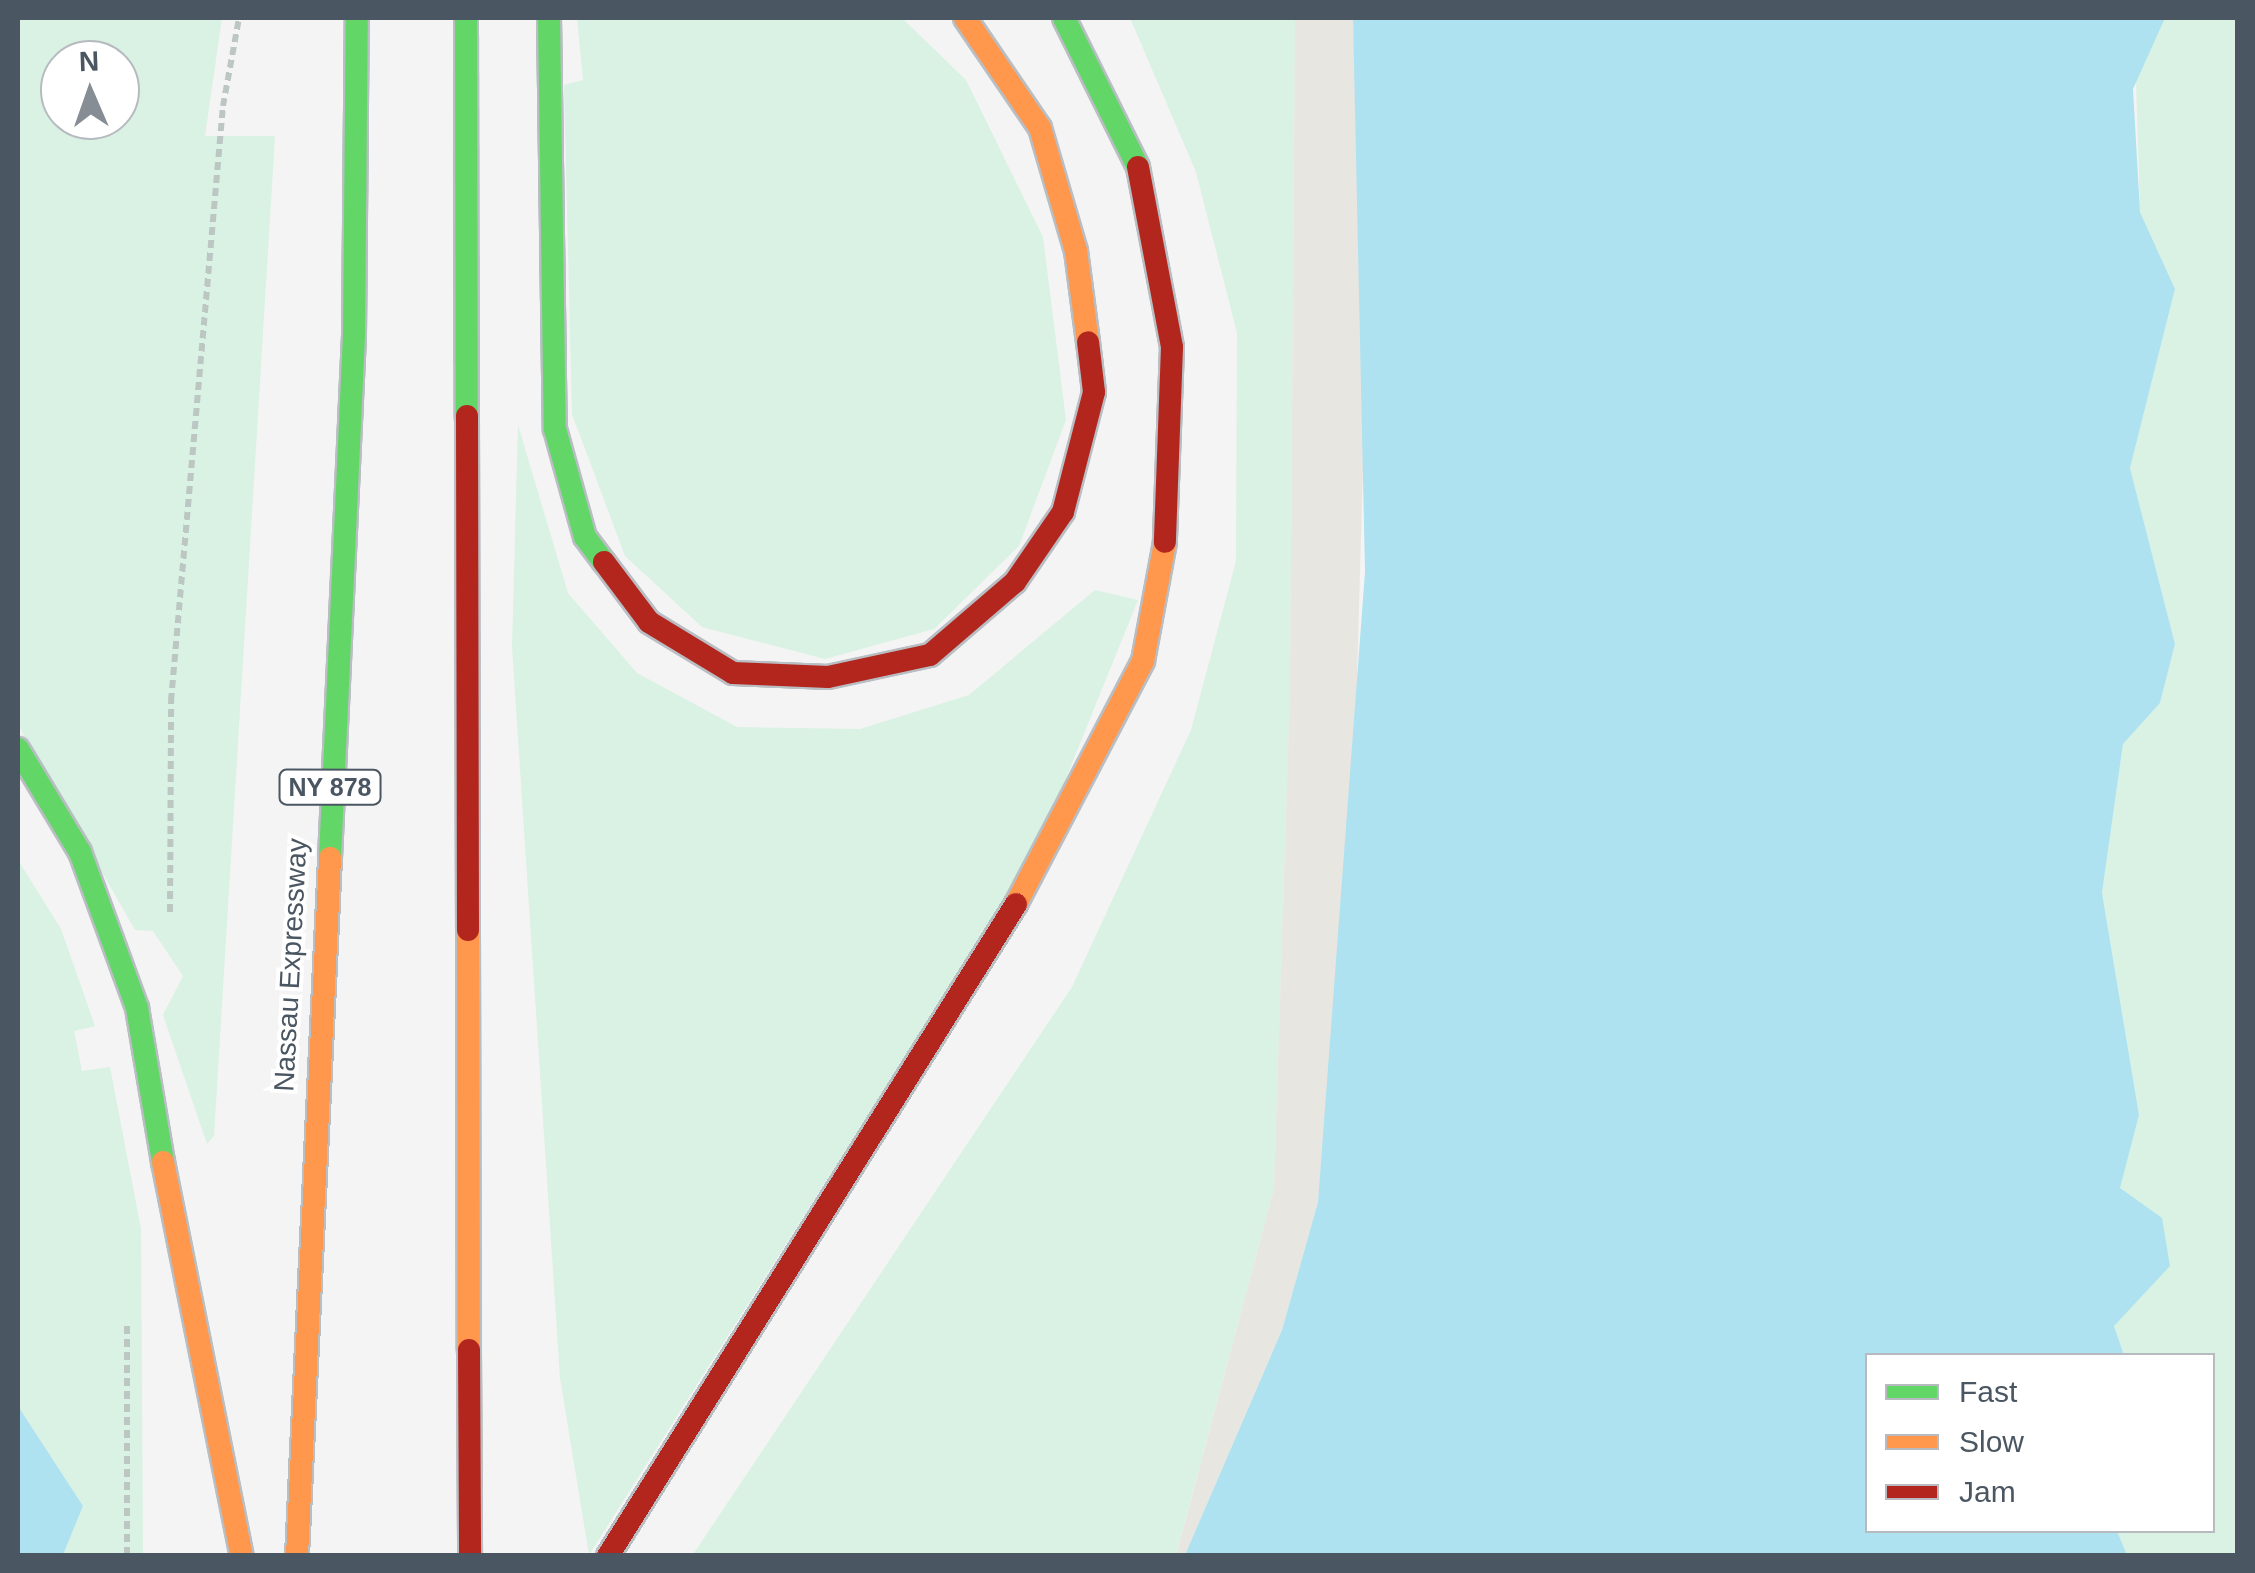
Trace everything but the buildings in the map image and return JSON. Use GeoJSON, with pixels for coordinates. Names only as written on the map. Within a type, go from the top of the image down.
{"type":"FeatureCollection","features":[{"type":"Feature","properties":{"kind":"highway","name":"Nassau Expressway"},"geometry":{"type":"LineString","coordinates":[[297,1556],[354,335],[357,18]]}},
{"type":"Feature","properties":{"kind":"highway"},"geometry":{"type":"LineString","coordinates":[[466,18],[470,1556]]}},
{"type":"Feature","properties":{"kind":"highway"},"geometry":{"type":"LineString","coordinates":[[549,18],[555,429],[586,537],[650,622],[733,673],[828,677],[930,655],[1015,582],[1063,512],[1094,392],[1076,250],[1040,128],[965,18]]}},
{"type":"Feature","properties":{"kind":"highway"},"geometry":{"type":"LineString","coordinates":[[608,1556],[1047,854],[1142,661],[1172,509],[1172,347],[1142,174],[1064,18]]}},
{"type":"Feature","properties":{"kind":"highway"},"geometry":{"type":"LineString","coordinates":[[18,749],[80,852],[137,1008],[200,1376],[242,1556]]}},
{"type":"Feature","properties":{"kind":"path"},"geometry":{"type":"LineString","coordinates":[[169,935],[171,701],[223,106],[239,18]]}},
{"type":"Feature","properties":{"kind":"path"},"geometry":{"type":"LineString","coordinates":[[127,1315],[127,1556]]}},
{"type":"Feature","properties":{"kind":"green space"},"geometry":{"type":"Polygon","coordinates":[[[18,18],[222,18],[205,136],[275,136],[214,1136],[207,1144],[163,1015],[183,976],[153,931],[135,930],[18,725],[18,18]]]}},
{"type":"Feature","properties":{"kind":"green space"},"geometry":{"type":"Polygon","coordinates":[[[577,18],[902,18],[966,80],[1043,237],[1066,420],[1019,546],[934,629],[825,659],[702,627],[625,556],[572,414],[564,85],[583,80],[577,18]]]}},
{"type":"Feature","properties":{"kind":"green space"},"geometry":{"type":"Polygon","coordinates":[[[1130,18],[1295,18],[1290,690],[1274,1189],[1176,1555],[692,1556],[1072,987],[1191,730],[1236,561],[1237,333],[1196,172],[1130,18]]]}},
{"type":"Feature","properties":{"kind":"green space"},"geometry":{"type":"Polygon","coordinates":[[[2134,18],[2237,18],[2237,1555],[2127,1555],[2118,1533],[2215,1533],[2215,1353],[2123,1353],[2114,1326],[2162,1219],[2119,1188],[2139,1115],[2102,893],[2123,744],[2160,703],[2175,644],[2130,468],[2175,289],[2140,212],[2134,18]]]}},
{"type":"Feature","properties":{"kind":"green space"},"geometry":{"type":"Polygon","coordinates":[[[518,425],[568,593],[637,673],[737,727],[860,729],[969,695],[1095,590],[1138,600],[1039,845],[589,1555],[560,1378],[512,647],[518,425]]]}},
{"type":"Feature","properties":{"kind":"green space"},"geometry":{"type":"Polygon","coordinates":[[[18,860],[61,929],[95,1026],[74,1031],[82,1071],[110,1067],[141,1229],[143,1555],[63,1555],[83,1506],[18,1406],[18,860]]]}},
{"type":"Feature","properties":{"kind":"sand"},"geometry":{"type":"Polygon","coordinates":[[[1295,18],[1353,18],[1366,363],[1354,782],[1318,1202],[1282,1330],[1185,1555],[1176,1556],[1274,1189],[1290,690],[1295,18]]]}},
{"type":"Feature","properties":{"kind":"water"},"geometry":{"type":"Polygon","coordinates":[[[1353,18],[2165,18],[2133,89],[2140,212],[2175,289],[2130,468],[2175,644],[2160,703],[2123,744],[2102,893],[2139,1115],[2120,1188],[2162,1218],[2170,1266],[2114,1326],[2123,1353],[1865,1353],[1865,1533],[2118,1533],[2127,1555],[1185,1555],[1282,1330],[1318,1202],[1365,572],[1353,18]]]}},
{"type":"Feature","properties":{"kind":"water"},"geometry":{"type":"Polygon","coordinates":[[[18,1406],[83,1506],[63,1555],[18,1555],[18,1406]]]}},
{"type":"Feature","properties":{"kind":"traffic: fast"},"geometry":{"type":"LineString","coordinates":[[330,858],[354,335],[357,18]]}},
{"type":"Feature","properties":{"kind":"traffic: fast"},"geometry":{"type":"LineString","coordinates":[[466,18],[467,416]]}},
{"type":"Feature","properties":{"kind":"traffic: fast"},"geometry":{"type":"LineString","coordinates":[[549,18],[555,429],[585,537],[604,562]]}},
{"type":"Feature","properties":{"kind":"traffic: fast"},"geometry":{"type":"LineString","coordinates":[[1064,18],[1138,167]]}},
{"type":"Feature","properties":{"kind":"traffic: fast"},"geometry":{"type":"LineString","coordinates":[[18,749],[80,852],[137,1008],[163,1162]]}},
{"type":"Feature","properties":{"kind":"traffic: slow"},"geometry":{"type":"LineString","coordinates":[[965,18],[1040,128],[1076,251],[1088,342]]}},
{"type":"Feature","properties":{"kind":"traffic: slow"},"geometry":{"type":"LineString","coordinates":[[1016,904],[1143,661],[1165,542]]}},
{"type":"Feature","properties":{"kind":"traffic: slow"},"geometry":{"type":"LineString","coordinates":[[297,1556],[330,858]]}},
{"type":"Feature","properties":{"kind":"traffic: slow"},"geometry":{"type":"LineString","coordinates":[[468,930],[469,1350]]}},
{"type":"Feature","properties":{"kind":"traffic: slow"},"geometry":{"type":"LineString","coordinates":[[163,1162],[242,1556]]}},
{"type":"Feature","properties":{"kind":"traffic: jam"},"geometry":{"type":"LineString","coordinates":[[1138,167],[1172,347],[1165,542]]}},
{"type":"Feature","properties":{"kind":"traffic: jam"},"geometry":{"type":"LineString","coordinates":[[604,562],[649,622],[733,673],[828,677],[930,655],[1015,582],[1063,512],[1094,392],[1088,342]]}},
{"type":"Feature","properties":{"kind":"traffic: jam"},"geometry":{"type":"LineString","coordinates":[[467,416],[468,930]]}},
{"type":"Feature","properties":{"kind":"traffic: jam"},"geometry":{"type":"LineString","coordinates":[[608,1556],[1016,904]]}},
{"type":"Feature","properties":{"kind":"traffic: jam"},"geometry":{"type":"LineString","coordinates":[[469,1350],[470,1556]]}}]}
